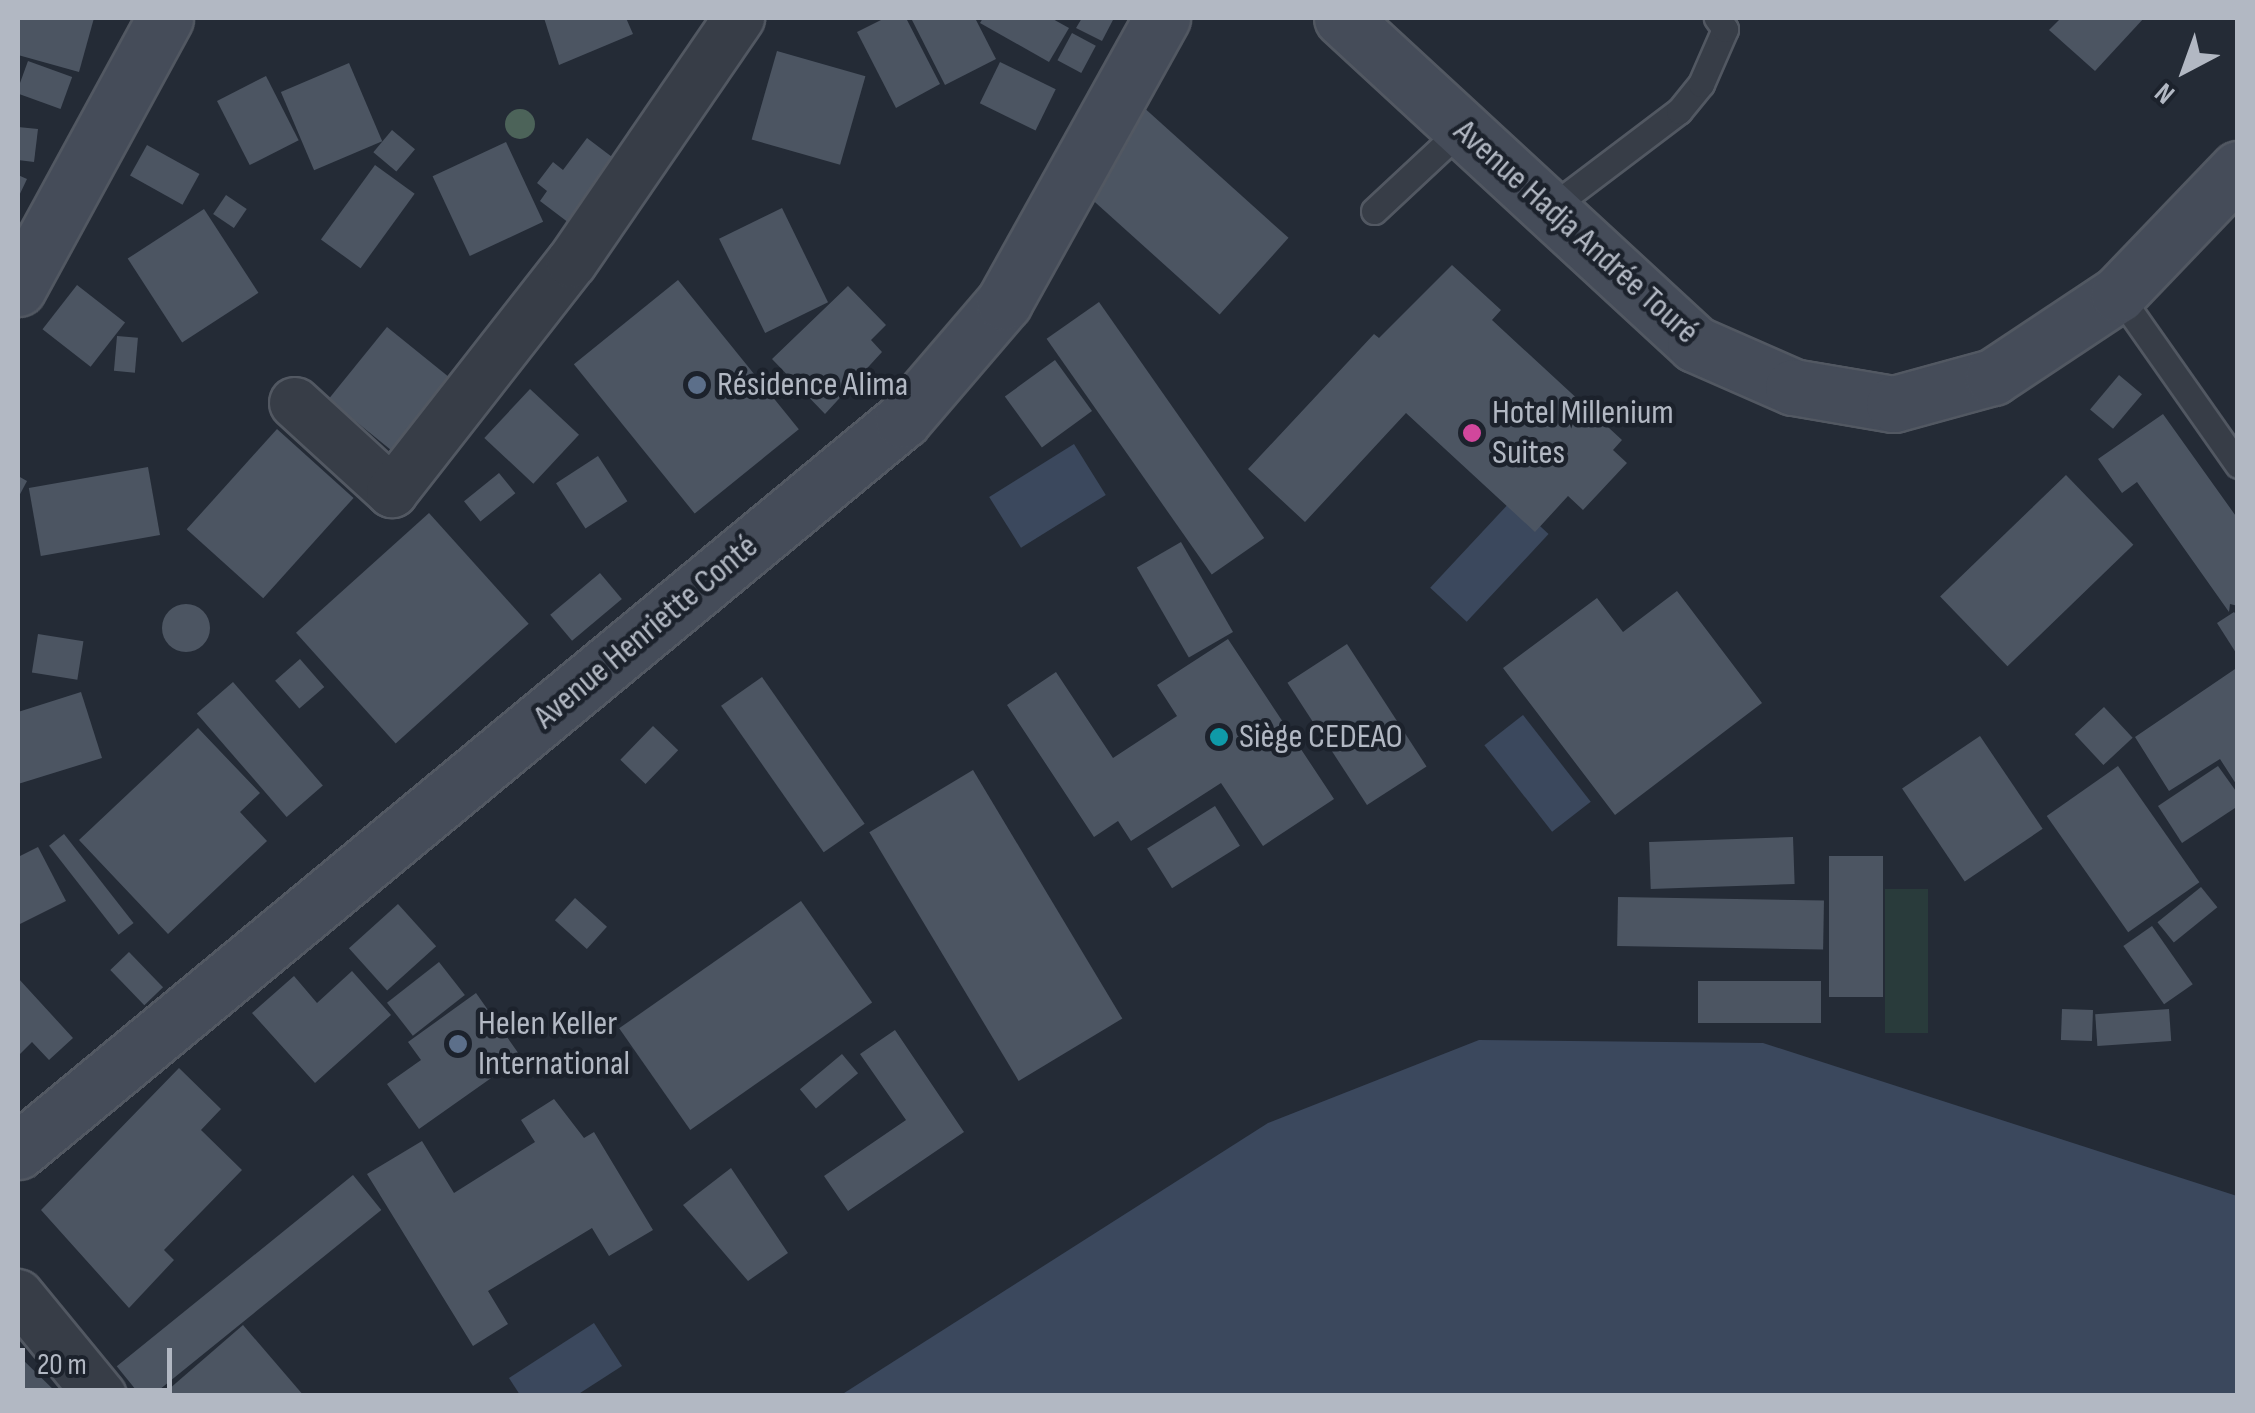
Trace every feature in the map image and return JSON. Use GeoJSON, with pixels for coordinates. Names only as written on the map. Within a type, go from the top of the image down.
{"type":"FeatureCollection","features":[{"type":"Feature","properties":{"kind":"main road"},"geometry":{"type":"LineString","coordinates":[[18,288],[165,18]]}},
{"type":"Feature","properties":{"kind":"main road","name":"Avenue Henriette Conté"},"geometry":{"type":"LineString","coordinates":[[18,1150],[903,420],[1004,302],[1162,18]]}},
{"type":"Feature","properties":{"kind":"main road","name":"Avenue Hadja Andrée Touré"},"geometry":{"type":"LineString","coordinates":[[1342,18],[1695,344],[1793,387],[1894,404],[1993,377],[2118,294],[2238,168]]}},
{"type":"Feature","properties":{"kind":"street"},"geometry":{"type":"LineString","coordinates":[[295,402],[392,492],[572,262],[739,18]]}},
{"type":"Feature","properties":{"kind":"street"},"geometry":{"type":"LineString","coordinates":[[18,1295],[101,1396]]}},
{"type":"Feature","properties":{"kind":"lane"},"geometry":{"type":"LineString","coordinates":[[1548,210],[1679,112],[1701,84],[1725,30],[1716,18]]}},
{"type":"Feature","properties":{"kind":"lane"},"geometry":{"type":"LineString","coordinates":[[1374,211],[1462,129]]}},
{"type":"Feature","properties":{"kind":"lane"},"geometry":{"type":"LineString","coordinates":[[2118,294],[2238,465]]}},
{"type":"Feature","properties":{"kind":"shaded area"},"geometry":{"type":"Polygon","coordinates":[[[1885,889],[1928,889],[1928,1033],[1885,1033],[1885,889]]]}},
{"type":"Feature","properties":{"kind":"water"},"geometry":{"type":"Polygon","coordinates":[[[1074,444],[1106,495],[1021,548],[989,497],[1074,444]]]}},
{"type":"Feature","properties":{"kind":"water"},"geometry":{"type":"Polygon","coordinates":[[[1512,500],[1549,534],[1467,622],[1430,588],[1512,500]]]}},
{"type":"Feature","properties":{"kind":"water"},"geometry":{"type":"Polygon","coordinates":[[[1523,715],[1591,802],[1552,832],[1484,745],[1523,715]]]}},
{"type":"Feature","properties":{"kind":"water"},"geometry":{"type":"Polygon","coordinates":[[[1479,1040],[1763,1043],[2237,1196],[2237,1395],[841,1395],[1268,1123],[1479,1040]]]}},
{"type":"Feature","properties":{"kind":"water"},"geometry":{"type":"Polygon","coordinates":[[[594,1323],[622,1366],[577,1395],[520,1395],[509,1378],[594,1323]]]}},
{"type":"Feature","properties":{"kind":"building"},"geometry":{"type":"Polygon","coordinates":[[[18,18],[94,18],[79,72],[18,55],[18,18]]]}},
{"type":"Feature","properties":{"kind":"building"},"geometry":{"type":"Polygon","coordinates":[[[544,18],[626,18],[633,34],[559,65],[544,18]]]}},
{"type":"Feature","properties":{"kind":"building"},"geometry":{"type":"Polygon","coordinates":[[[885,18],[906,18],[940,84],[896,108],[857,32],[885,18]]]}},
{"type":"Feature","properties":{"kind":"building"},"geometry":{"type":"Polygon","coordinates":[[[911,18],[975,18],[996,59],[945,85],[911,18]]]}},
{"type":"Feature","properties":{"kind":"building"},"geometry":{"type":"Polygon","coordinates":[[[983,18],[1051,18],[1069,28],[1049,62],[980,23],[983,18]]]}},
{"type":"Feature","properties":{"kind":"building"},"geometry":{"type":"Polygon","coordinates":[[[1082,18],[1114,18],[1102,41],[1076,28],[1082,18]]]}},
{"type":"Feature","properties":{"kind":"building"},"geometry":{"type":"Polygon","coordinates":[[[2061,18],[2144,18],[2095,71],[2049,30],[2061,18]]]}},
{"type":"Feature","properties":{"kind":"building"},"geometry":{"type":"Polygon","coordinates":[[[1072,33],[1096,46],[1081,73],[1057,60],[1072,33]]]}},
{"type":"Feature","properties":{"kind":"building"},"geometry":{"type":"Polygon","coordinates":[[[777,51],[865,76],[840,165],[752,139],[777,51]]]}},
{"type":"Feature","properties":{"kind":"building"},"geometry":{"type":"Polygon","coordinates":[[[28,61],[72,77],[61,109],[18,94],[28,61]]]}},
{"type":"Feature","properties":{"kind":"building"},"geometry":{"type":"Polygon","coordinates":[[[1000,62],[1056,89],[1036,131],[980,103],[1000,62]]]}},
{"type":"Feature","properties":{"kind":"building"},"geometry":{"type":"Polygon","coordinates":[[[349,63],[382,141],[314,170],[281,92],[349,63]]]}},
{"type":"Feature","properties":{"kind":"building"},"geometry":{"type":"Polygon","coordinates":[[[266,76],[299,140],[250,165],[217,101],[266,76]]]}},
{"type":"Feature","properties":{"kind":"building"},"geometry":{"type":"Polygon","coordinates":[[[1131,96],[1289,238],[1220,314],[1062,173],[1131,96]]]}},
{"type":"Feature","properties":{"kind":"building"},"geometry":{"type":"Polygon","coordinates":[[[18,127],[38,129],[34,162],[18,160],[18,127]]]}},
{"type":"Feature","properties":{"kind":"building"},"geometry":{"type":"Polygon","coordinates":[[[392,130],[415,149],[396,171],[373,152],[392,130]]]}},
{"type":"Feature","properties":{"kind":"building"},"geometry":{"type":"Polygon","coordinates":[[[587,138],[616,160],[569,223],[540,201],[547,191],[537,183],[553,162],[563,170],[587,138]]]}},
{"type":"Feature","properties":{"kind":"building"},"geometry":{"type":"Polygon","coordinates":[[[506,142],[543,222],[470,256],[433,176],[506,142]]]}},
{"type":"Feature","properties":{"kind":"building"},"geometry":{"type":"Polygon","coordinates":[[[147,145],[199,174],[183,205],[130,176],[147,145]]]}},
{"type":"Feature","properties":{"kind":"building"},"geometry":{"type":"Polygon","coordinates":[[[375,165],[415,194],[361,268],[321,239],[375,165]]]}},
{"type":"Feature","properties":{"kind":"building"},"geometry":{"type":"Polygon","coordinates":[[[18,175],[27,179],[18,198],[18,175]]]}},
{"type":"Feature","properties":{"kind":"building"},"geometry":{"type":"Polygon","coordinates":[[[226,195],[247,209],[234,228],[213,214],[226,195]]]}},
{"type":"Feature","properties":{"kind":"building"},"geometry":{"type":"Polygon","coordinates":[[[782,208],[828,302],[765,333],[719,239],[782,208]]]}},
{"type":"Feature","properties":{"kind":"building"},"geometry":{"type":"Polygon","coordinates":[[[204,209],[258,293],[182,342],[128,259],[204,209]]]}},
{"type":"Feature","properties":{"kind":"building","name":"Hotel Millenium Suites"},"geometry":{"type":"Polygon","coordinates":[[[1452,265],[1501,310],[1492,320],[1622,440],[1613,450],[1627,463],[1583,510],[1568,496],[1535,532],[1406,413],[1305,522],[1248,469],[1374,334],[1379,338],[1452,265]]]}},
{"type":"Feature","properties":{"kind":"building"},"geometry":{"type":"Polygon","coordinates":[[[678,280],[799,429],[695,514],[574,364],[678,280]]]}},
{"type":"Feature","properties":{"kind":"building"},"geometry":{"type":"Polygon","coordinates":[[[77,285],[125,323],[91,367],[43,329],[77,285]]]}},
{"type":"Feature","properties":{"kind":"building"},"geometry":{"type":"Polygon","coordinates":[[[848,286],[886,325],[871,340],[882,352],[825,414],[772,359],[848,286]]]}},
{"type":"Feature","properties":{"kind":"building"},"geometry":{"type":"Polygon","coordinates":[[[1099,302],[1264,538],[1212,575],[1047,339],[1099,302]]]}},
{"type":"Feature","properties":{"kind":"building"},"geometry":{"type":"Polygon","coordinates":[[[387,327],[452,380],[394,452],[328,399],[387,327]]]}},
{"type":"Feature","properties":{"kind":"building"},"geometry":{"type":"Polygon","coordinates":[[[117,336],[138,338],[135,373],[114,371],[117,336]]]}},
{"type":"Feature","properties":{"kind":"building"},"geometry":{"type":"Polygon","coordinates":[[[1055,360],[1092,411],[1042,447],[1005,396],[1055,360]]]}},
{"type":"Feature","properties":{"kind":"building"},"geometry":{"type":"Polygon","coordinates":[[[2119,375],[2142,394],[2113,429],[2090,409],[2119,375]]]}},
{"type":"Feature","properties":{"kind":"building"},"geometry":{"type":"Polygon","coordinates":[[[530,389],[579,435],[533,484],[484,438],[530,389]]]}},
{"type":"Feature","properties":{"kind":"building"},"geometry":{"type":"Polygon","coordinates":[[[2163,414],[2238,519],[2238,606],[2230,604],[2229,612],[2137,482],[2122,493],[2098,459],[2163,414]]]}},
{"type":"Feature","properties":{"kind":"building"},"geometry":{"type":"Polygon","coordinates":[[[277,429],[354,498],[263,598],[187,529],[277,429]]]}},
{"type":"Feature","properties":{"kind":"building"},"geometry":{"type":"Polygon","coordinates":[[[598,456],[627,501],[585,529],[556,483],[598,456]]]}},
{"type":"Feature","properties":{"kind":"building"},"geometry":{"type":"Polygon","coordinates":[[[148,467],[160,535],[41,556],[29,488],[148,467]]]}},
{"type":"Feature","properties":{"kind":"building"},"geometry":{"type":"Polygon","coordinates":[[[499,473],[515,493],[480,522],[464,501],[499,473]]]}},
{"type":"Feature","properties":{"kind":"building"},"geometry":{"type":"Polygon","coordinates":[[[2066,475],[2133,545],[2007,666],[1940,597],[2066,475]]]}},
{"type":"Feature","properties":{"kind":"building"},"geometry":{"type":"Polygon","coordinates":[[[18,476],[27,481],[18,498],[18,476]]]}},
{"type":"Feature","properties":{"kind":"building"},"geometry":{"type":"Polygon","coordinates":[[[429,513],[529,624],[396,744],[296,633],[429,513]]]}},
{"type":"Feature","properties":{"kind":"building"},"geometry":{"type":"Polygon","coordinates":[[[1181,542],[1233,632],[1189,658],[1137,568],[1181,542]]]}},
{"type":"Feature","properties":{"kind":"building"},"geometry":{"type":"Polygon","coordinates":[[[600,573],[622,599],[572,641],[550,615],[600,573]]]}},
{"type":"Feature","properties":{"kind":"building"},"geometry":{"type":"Polygon","coordinates":[[[1677,591],[1762,703],[1615,815],[1503,668],[1597,598],[1623,632],[1677,591]]]}},
{"type":"Feature","properties":{"kind":"building"},"geometry":{"type":"Polygon","coordinates":[[[186,604],[203,611],[210,628],[203,645],[186,652],[169,645],[162,628],[169,611],[186,604]]]}},
{"type":"Feature","properties":{"kind":"building"},"geometry":{"type":"Polygon","coordinates":[[[2234,612],[2238,617],[2238,656],[2217,623],[2234,612]]]}},
{"type":"Feature","properties":{"kind":"building"},"geometry":{"type":"Polygon","coordinates":[[[38,634],[83,641],[77,680],[32,673],[38,634]]]}},
{"type":"Feature","properties":{"kind":"building","name":"Siège CEDEAO"},"geometry":{"type":"Polygon","coordinates":[[[1228,639],[1334,799],[1263,846],[1221,783],[1131,841],[1118,821],[1094,837],[1007,705],[1056,672],[1113,758],[1177,716],[1157,685],[1228,639]]]}},
{"type":"Feature","properties":{"kind":"building"},"geometry":{"type":"Polygon","coordinates":[[[1347,644],[1427,766],[1367,805],[1287,683],[1347,644]]]}},
{"type":"Feature","properties":{"kind":"building"},"geometry":{"type":"Polygon","coordinates":[[[300,659],[324,687],[299,709],[275,681],[300,659]]]}},
{"type":"Feature","properties":{"kind":"building"},"geometry":{"type":"Polygon","coordinates":[[[2238,667],[2238,787],[2220,759],[2169,791],[2135,737],[2238,667]]]}},
{"type":"Feature","properties":{"kind":"building"},"geometry":{"type":"Polygon","coordinates":[[[762,677],[865,824],[824,852],[721,706],[762,677]]]}},
{"type":"Feature","properties":{"kind":"building"},"geometry":{"type":"Polygon","coordinates":[[[233,682],[323,785],[287,817],[197,713],[233,682]]]}},
{"type":"Feature","properties":{"kind":"building"},"geometry":{"type":"Polygon","coordinates":[[[81,692],[102,758],[18,784],[18,712],[81,692]]]}},
{"type":"Feature","properties":{"kind":"building"},"geometry":{"type":"Polygon","coordinates":[[[2104,707],[2133,738],[2103,765],[2075,734],[2104,707]]]}},
{"type":"Feature","properties":{"kind":"building"},"geometry":{"type":"Polygon","coordinates":[[[653,726],[678,750],[646,784],[620,760],[653,726]]]}},
{"type":"Feature","properties":{"kind":"building"},"geometry":{"type":"Polygon","coordinates":[[[198,728],[260,793],[240,812],[267,841],[168,934],[79,840],[198,728]]]}},
{"type":"Feature","properties":{"kind":"building"},"geometry":{"type":"Polygon","coordinates":[[[1980,736],[2043,829],[1965,881],[1902,789],[1980,736]]]}},
{"type":"Feature","properties":{"kind":"building"},"geometry":{"type":"Polygon","coordinates":[[[2118,766],[2199,882],[2128,932],[2047,816],[2118,766]]]}},
{"type":"Feature","properties":{"kind":"building"},"geometry":{"type":"Polygon","coordinates":[[[2218,766],[2238,794],[2238,806],[2182,843],[2158,806],[2218,766]]]}},
{"type":"Feature","properties":{"kind":"building"},"geometry":{"type":"Polygon","coordinates":[[[973,770],[1122,1019],[1019,1081],[869,832],[973,770]]]}},
{"type":"Feature","properties":{"kind":"building"},"geometry":{"type":"Polygon","coordinates":[[[1215,806],[1240,846],[1172,888],[1147,848],[1215,806]]]}},
{"type":"Feature","properties":{"kind":"building"},"geometry":{"type":"Polygon","coordinates":[[[64,834],[134,923],[119,935],[49,846],[64,834]]]}},
{"type":"Feature","properties":{"kind":"building"},"geometry":{"type":"Polygon","coordinates":[[[1793,837],[1795,884],[1651,889],[1649,842],[1793,837]]]}},
{"type":"Feature","properties":{"kind":"building"},"geometry":{"type":"Polygon","coordinates":[[[38,847],[66,901],[18,925],[18,857],[38,847]]]}},
{"type":"Feature","properties":{"kind":"building"},"geometry":{"type":"Polygon","coordinates":[[[1829,856],[1883,856],[1883,997],[1829,997],[1829,856]]]}},
{"type":"Feature","properties":{"kind":"building"},"geometry":{"type":"Polygon","coordinates":[[[2201,887],[2217,907],[2174,942],[2157,922],[2201,887]]]}},
{"type":"Feature","properties":{"kind":"building"},"geometry":{"type":"Polygon","coordinates":[[[1618,897],[1824,901],[1823,950],[1617,946],[1618,897]]]}},
{"type":"Feature","properties":{"kind":"building"},"geometry":{"type":"Polygon","coordinates":[[[575,898],[607,927],[587,949],[555,920],[575,898]]]}},
{"type":"Feature","properties":{"kind":"building"},"geometry":{"type":"Polygon","coordinates":[[[801,901],[872,1003],[690,1130],[619,1028],[801,901]]]}},
{"type":"Feature","properties":{"kind":"building"},"geometry":{"type":"Polygon","coordinates":[[[398,904],[436,946],[387,991],[349,948],[398,904]]]}},
{"type":"Feature","properties":{"kind":"building"},"geometry":{"type":"Polygon","coordinates":[[[2152,926],[2193,984],[2164,1004],[2123,946],[2152,926]]]}},
{"type":"Feature","properties":{"kind":"building"},"geometry":{"type":"Polygon","coordinates":[[[129,952],[163,987],[144,1005],[110,970],[129,952]]]}},
{"type":"Feature","properties":{"kind":"building"},"geometry":{"type":"Polygon","coordinates":[[[439,962],[465,995],[413,1036],[387,1003],[439,962]]]}},
{"type":"Feature","properties":{"kind":"building"},"geometry":{"type":"Polygon","coordinates":[[[352,971],[391,1015],[315,1083],[252,1013],[294,976],[317,1003],[352,971]]]}},
{"type":"Feature","properties":{"kind":"building"},"geometry":{"type":"Polygon","coordinates":[[[18,978],[73,1038],[49,1060],[32,1042],[18,1056],[18,978]]]}},
{"type":"Feature","properties":{"kind":"building"},"geometry":{"type":"Polygon","coordinates":[[[1698,981],[1821,981],[1821,1023],[1698,1023],[1698,981]]]}},
{"type":"Feature","properties":{"kind":"building"},"geometry":{"type":"Polygon","coordinates":[[[476,993],[521,1057],[419,1129],[387,1084],[421,1060],[408,1042],[476,993]]]}},
{"type":"Feature","properties":{"kind":"building"},"geometry":{"type":"Polygon","coordinates":[[[2062,1009],[2093,1010],[2092,1041],[2061,1040],[2062,1009]]]}},
{"type":"Feature","properties":{"kind":"building"},"geometry":{"type":"Polygon","coordinates":[[[2169,1009],[2171,1041],[2097,1046],[2095,1014],[2169,1009]]]}},
{"type":"Feature","properties":{"kind":"building"},"geometry":{"type":"Polygon","coordinates":[[[895,1030],[964,1132],[848,1211],[824,1176],[906,1120],[860,1054],[895,1030]]]}},
{"type":"Feature","properties":{"kind":"building"},"geometry":{"type":"Polygon","coordinates":[[[842,1054],[858,1073],[816,1109],[800,1089],[842,1054]]]}},
{"type":"Feature","properties":{"kind":"building"},"geometry":{"type":"Polygon","coordinates":[[[179,1068],[221,1109],[201,1130],[242,1170],[164,1250],[174,1260],[129,1308],[41,1210],[179,1068]]]}},
{"type":"Feature","properties":{"kind":"building"},"geometry":{"type":"Polygon","coordinates":[[[554,1099],[584,1138],[594,1132],[653,1230],[609,1256],[592,1228],[488,1291],[508,1324],[473,1346],[367,1174],[422,1141],[454,1193],[535,1142],[521,1120],[554,1099]]]}},
{"type":"Feature","properties":{"kind":"building"},"geometry":{"type":"Polygon","coordinates":[[[731,1168],[788,1253],[748,1281],[683,1205],[731,1168]]]}},
{"type":"Feature","properties":{"kind":"building"},"geometry":{"type":"Polygon","coordinates":[[[353,1175],[381,1210],[152,1396],[141,1396],[117,1366],[353,1175]]]}},
{"type":"Feature","properties":{"kind":"building"},"geometry":{"type":"Polygon","coordinates":[[[243,1325],[304,1396],[161,1396],[243,1325]]]}},
{"type":"Feature","properties":{"kind":"building"},"geometry":{"type":"Polygon","coordinates":[[[18,1355],[60,1396],[18,1396],[18,1355]]]}},
{"type":"Feature","properties":{"kind":"place","name":"Résidence Alima"},"geometry":{"type":"Point","coordinates":[697,385]}},
{"type":"Feature","properties":{"kind":"place","name":"Hotel Millenium Suites"},"geometry":{"type":"Point","coordinates":[1472,433]}},
{"type":"Feature","properties":{"kind":"place","name":"Siège CEDEAO"},"geometry":{"type":"Point","coordinates":[1219,737]}},
{"type":"Feature","properties":{"kind":"place","name":"Helen Keller International"},"geometry":{"type":"Point","coordinates":[458,1044]}}]}
